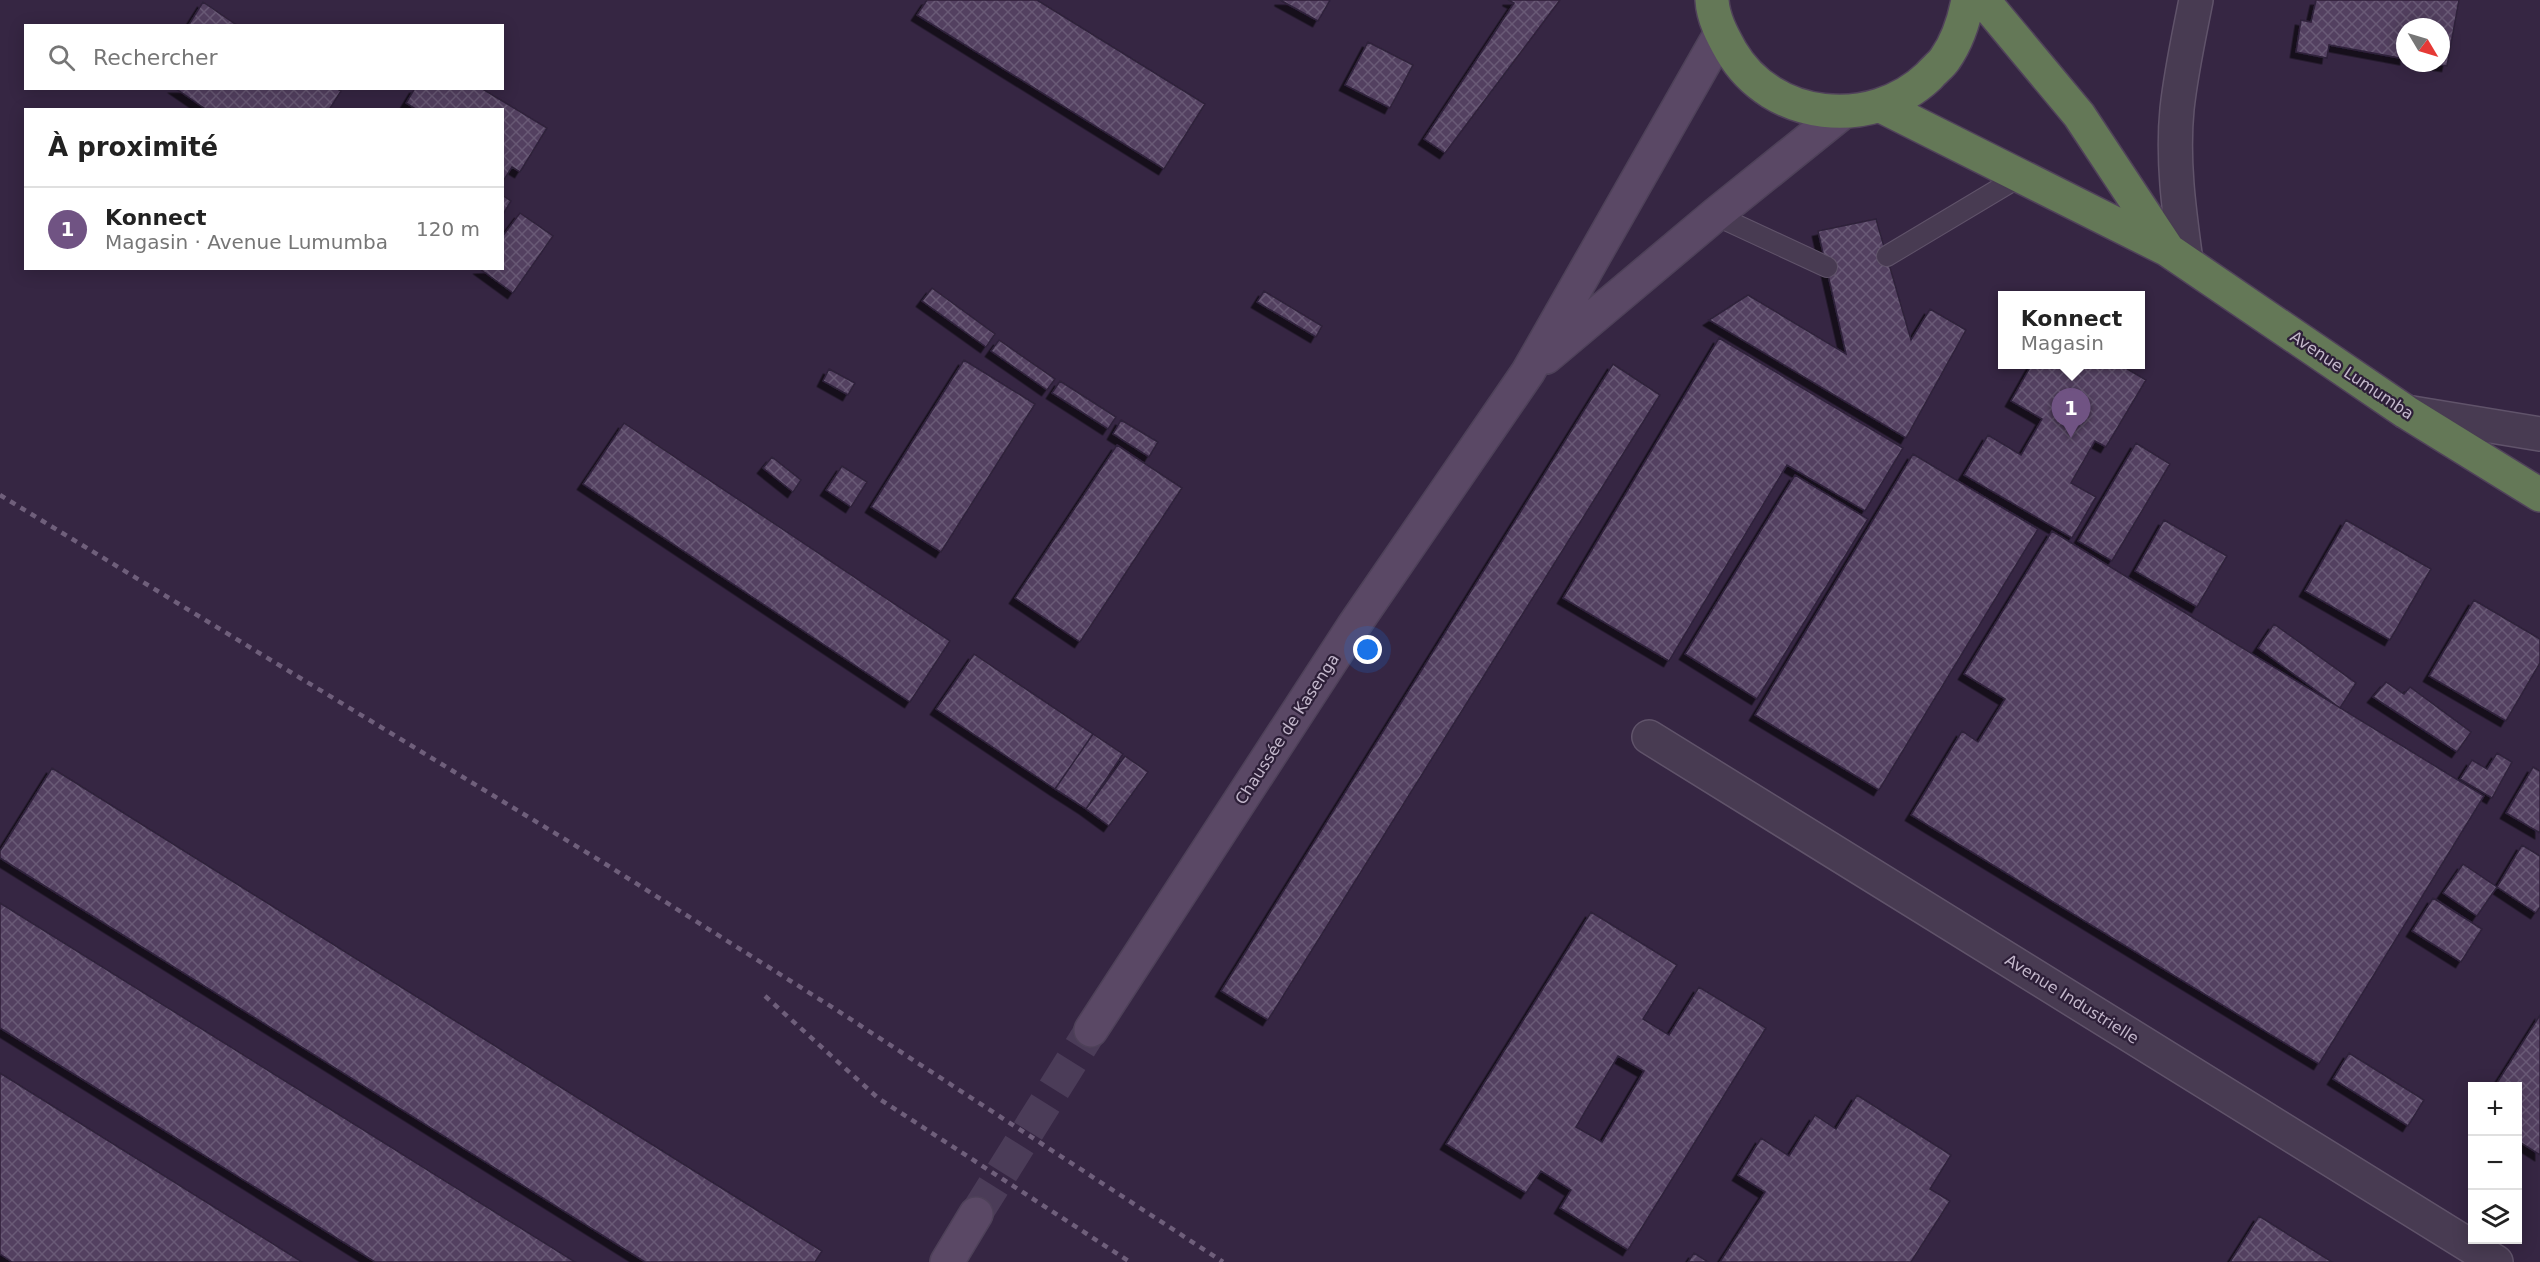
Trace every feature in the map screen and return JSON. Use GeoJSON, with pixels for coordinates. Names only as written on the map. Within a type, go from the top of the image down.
{"type":"FeatureCollection","features":[{"type":"Feature","properties":{"kind":"highway"},"geometry":{"type":"LineString","coordinates":[[1712,0],[1720,33],[1740,67],[1769,92],[1804,108],[1843,112],[1881,106],[1916,88],[1945,60],[1963,24],[1968,0]]}},
{"type":"Feature","properties":{"kind":"highway","name":"Avenue Lumumba"},"geometry":{"type":"LineString","coordinates":[[1983,0],[2079,115],[2177,255]]}},
{"type":"Feature","properties":{"kind":"highway","name":"Avenue Lumumba"},"geometry":{"type":"LineString","coordinates":[[1881,106],[2177,255],[2406,412],[2540,495]]}},
{"type":"Feature","properties":{"kind":"main road"},"geometry":{"type":"LineString","coordinates":[[1528,372],[1720,33]]}},
{"type":"Feature","properties":{"kind":"main road"},"geometry":{"type":"LineString","coordinates":[[1528,372],[1715,215],[1843,112]]}},
{"type":"Feature","properties":{"kind":"main road","name":"Chaussée de Kasenga"},"geometry":{"type":"LineString","coordinates":[[1091,1030],[1353,627],[1528,372]]}},
{"type":"Feature","properties":{"kind":"main road"},"geometry":{"type":"LineString","coordinates":[[947,1262],[976,1214]]}},
{"type":"Feature","properties":{"kind":"street"},"geometry":{"type":"LineString","coordinates":[[2177,255],[2175,148],[2177,110],[2196,0]]}},
{"type":"Feature","properties":{"kind":"street"},"geometry":{"type":"LineString","coordinates":[[2406,412],[2540,434]]}},
{"type":"Feature","properties":{"kind":"street","name":"Avenue Industrielle"},"geometry":{"type":"LineString","coordinates":[[1649,737],[2496,1262]]}},
{"type":"Feature","properties":{"kind":"lane"},"geometry":{"type":"LineString","coordinates":[[1887,256],[2019,177]]}},
{"type":"Feature","properties":{"kind":"lane"},"geometry":{"type":"LineString","coordinates":[[1715,215],[1827,267]]}},
{"type":"Feature","properties":{"kind":"building"},"geometry":{"type":"Polygon","coordinates":[[[927,0],[1037,0],[1205,104],[1164,169],[917,15],[927,0]]]}},
{"type":"Feature","properties":{"kind":"building"},"geometry":{"type":"Polygon","coordinates":[[[1280,0],[1330,0],[1318,21],[1280,0]]]}},
{"type":"Feature","properties":{"kind":"building"},"geometry":{"type":"Polygon","coordinates":[[[1508,0],[1560,0],[1445,153],[1424,139],[1514,3],[1508,0]]]}},
{"type":"Feature","properties":{"kind":"building"},"geometry":{"type":"Polygon","coordinates":[[[2316,0],[2459,0],[2450,50],[2450,18],[2396,18],[2396,57],[2329,45],[2327,58],[2296,52],[2301,20],[2311,22],[2316,0]]]}},
{"type":"Feature","properties":{"kind":"building"},"geometry":{"type":"Polygon","coordinates":[[[203,2],[235,24],[189,24],[203,2]]]}},
{"type":"Feature","properties":{"kind":"building"},"geometry":{"type":"Polygon","coordinates":[[[1368,42],[1413,65],[1390,108],[1345,85],[1368,42]]]}},
{"type":"Feature","properties":{"kind":"building"},"geometry":{"type":"Polygon","coordinates":[[[178,90],[341,91],[330,108],[204,108],[178,90]]]}},
{"type":"Feature","properties":{"kind":"building"},"geometry":{"type":"Polygon","coordinates":[[[414,90],[484,90],[547,128],[520,172],[512,167],[504,180],[504,108],[414,108],[406,103],[414,90]]]}},
{"type":"Feature","properties":{"kind":"building"},"geometry":{"type":"Polygon","coordinates":[[[504,196],[511,201],[504,213],[504,196]]]}},
{"type":"Feature","properties":{"kind":"building"},"geometry":{"type":"Polygon","coordinates":[[[520,213],[553,236],[513,293],[481,270],[504,270],[504,234],[520,213]]]}},
{"type":"Feature","properties":{"kind":"building"},"geometry":{"type":"Polygon","coordinates":[[[1876,219],[1911,340],[1930,309],[1966,330],[1906,438],[1709,320],[1748,295],[1846,354],[1818,231],[1876,219]]]}},
{"type":"Feature","properties":{"kind":"building"},"geometry":{"type":"Polygon","coordinates":[[[932,288],[995,334],[986,347],[922,301],[932,288]]]}},
{"type":"Feature","properties":{"kind":"building"},"geometry":{"type":"Polygon","coordinates":[[[1264,291],[1322,326],[1316,337],[1257,302],[1264,291]]]}},
{"type":"Feature","properties":{"kind":"building"},"geometry":{"type":"Polygon","coordinates":[[[1719,338],[1903,448],[1865,511],[1787,465],[1669,661],[1563,598],[1719,338]]]}},
{"type":"Feature","properties":{"kind":"building"},"geometry":{"type":"Polygon","coordinates":[[[999,340],[1055,379],[1047,390],[991,351],[999,340]]]}},
{"type":"Feature","properties":{"kind":"building"},"geometry":{"type":"Polygon","coordinates":[[[964,360],[1035,404],[941,552],[871,507],[964,360]]]}},
{"type":"Feature","properties":{"kind":"building"},"geometry":{"type":"Polygon","coordinates":[[[1613,364],[1660,395],[1268,1020],[1221,991],[1613,364]]]}},
{"type":"Feature","properties":{"kind":"building"},"geometry":{"type":"Polygon","coordinates":[[[829,369],[855,383],[848,395],[823,381],[829,369]]]}},
{"type":"Feature","properties":{"kind":"building"},"geometry":{"type":"Polygon","coordinates":[[[2029,369],[2127,369],[2146,380],[2106,447],[2095,441],[2071,483],[2096,497],[2072,538],[1964,475],[1988,435],[2021,455],[2042,419],[2011,401],[2029,369]]]}},
{"type":"Feature","properties":{"kind":"building"},"geometry":{"type":"Polygon","coordinates":[[[1060,381],[1116,417],[1108,429],[1052,393],[1060,381]]]}},
{"type":"Feature","properties":{"kind":"building"},"geometry":{"type":"Polygon","coordinates":[[[1121,420],[1158,442],[1149,457],[1113,434],[1121,420]]]}},
{"type":"Feature","properties":{"kind":"building"},"geometry":{"type":"Polygon","coordinates":[[[624,423],[950,641],[910,702],[583,484],[624,423]]]}},
{"type":"Feature","properties":{"kind":"building"},"geometry":{"type":"Polygon","coordinates":[[[2136,443],[2170,464],[2112,561],[2078,541],[2136,443]]]}},
{"type":"Feature","properties":{"kind":"building"},"geometry":{"type":"Polygon","coordinates":[[[1117,445],[1182,488],[1080,642],[1015,598],[1117,445]]]}},
{"type":"Feature","properties":{"kind":"building"},"geometry":{"type":"Polygon","coordinates":[[[1913,454],[2038,529],[1879,790],[1755,715],[1913,454]]]}},
{"type":"Feature","properties":{"kind":"building"},"geometry":{"type":"Polygon","coordinates":[[[772,457],[801,480],[793,492],[763,468],[772,457]]]}},
{"type":"Feature","properties":{"kind":"building"},"geometry":{"type":"Polygon","coordinates":[[[842,466],[867,482],[851,507],[826,490],[842,466]]]}},
{"type":"Feature","properties":{"kind":"building"},"geometry":{"type":"Polygon","coordinates":[[[1795,475],[1868,519],[1757,699],[1685,654],[1795,475]]]}},
{"type":"Feature","properties":{"kind":"building"},"geometry":{"type":"Polygon","coordinates":[[[2164,520],[2227,556],[2197,607],[2135,571],[2164,520]]]}},
{"type":"Feature","properties":{"kind":"building"},"geometry":{"type":"Polygon","coordinates":[[[2346,520],[2431,569],[2390,640],[2305,591],[2346,520]]]}},
{"type":"Feature","properties":{"kind":"building"},"geometry":{"type":"Polygon","coordinates":[[[2052,531],[2484,796],[2319,1064],[1911,815],[1962,731],[1978,742],[2005,699],[1964,674],[2052,531]]]}},
{"type":"Feature","properties":{"kind":"building"},"geometry":{"type":"Polygon","coordinates":[[[2474,600],[2540,639],[2540,663],[2506,721],[2429,676],[2474,600]]]}},
{"type":"Feature","properties":{"kind":"building"},"geometry":{"type":"Polygon","coordinates":[[[2274,624],[2356,683],[2340,708],[2258,648],[2274,624]]]}},
{"type":"Feature","properties":{"kind":"building"},"geometry":{"type":"Polygon","coordinates":[[[974,654],[1093,734],[1055,789],[936,709],[974,654]]]}},
{"type":"Feature","properties":{"kind":"building"},"geometry":{"type":"Polygon","coordinates":[[[2386,682],[2404,694],[2410,687],[2471,732],[2457,752],[2373,697],[2386,682]]]}},
{"type":"Feature","properties":{"kind":"building"},"geometry":{"type":"Polygon","coordinates":[[[1093,734],[1123,754],[1086,809],[1055,789],[1093,734]]]}},
{"type":"Feature","properties":{"kind":"building"},"geometry":{"type":"Polygon","coordinates":[[[2497,753],[2512,762],[2492,798],[2460,779],[2472,760],[2487,769],[2497,753]]]}},
{"type":"Feature","properties":{"kind":"building"},"geometry":{"type":"Polygon","coordinates":[[[1125,756],[1148,772],[1109,826],[1086,809],[1125,756]]]}},
{"type":"Feature","properties":{"kind":"building"},"geometry":{"type":"Polygon","coordinates":[[[2533,767],[2540,771],[2540,833],[2506,813],[2533,767]]]}},
{"type":"Feature","properties":{"kind":"building"},"geometry":{"type":"Polygon","coordinates":[[[52,768],[822,1251],[815,1262],[645,1262],[0,858],[0,851],[52,768]]]}},
{"type":"Feature","properties":{"kind":"building"},"geometry":{"type":"Polygon","coordinates":[[[2522,845],[2540,856],[2540,907],[2536,913],[2497,887],[2522,845]]]}},
{"type":"Feature","properties":{"kind":"building"},"geometry":{"type":"Polygon","coordinates":[[[2463,864],[2497,887],[2477,916],[2443,893],[2463,864]]]}},
{"type":"Feature","properties":{"kind":"building"},"geometry":{"type":"Polygon","coordinates":[[[2433,898],[2482,929],[2461,962],[2412,931],[2433,898]]]}},
{"type":"Feature","properties":{"kind":"building"},"geometry":{"type":"Polygon","coordinates":[[[0,903],[575,1262],[375,1262],[0,1028],[0,903]]]}},
{"type":"Feature","properties":{"kind":"building"},"geometry":{"type":"Polygon","coordinates":[[[1591,912],[1677,965],[1643,1019],[1669,1035],[1699,987],[1766,1028],[1628,1250],[1560,1208],[1571,1190],[1541,1171],[1526,1193],[1446,1144],[1591,912]],[[1618,1056],[1576,1127],[1602,1142],[1644,1071],[1618,1056]]]}},
{"type":"Feature","properties":{"kind":"building"},"geometry":{"type":"Polygon","coordinates":[[[2540,1015],[2540,1155],[2522,1144],[2522,1082],[2498,1082],[2540,1015]]]}},
{"type":"Feature","properties":{"kind":"building"},"geometry":{"type":"Polygon","coordinates":[[[2349,1053],[2424,1100],[2408,1126],[2333,1079],[2349,1053]]]}},
{"type":"Feature","properties":{"kind":"building"},"geometry":{"type":"Polygon","coordinates":[[[0,1073],[302,1262],[12,1262],[0,1254],[0,1073]]]}},
{"type":"Feature","properties":{"kind":"building"},"geometry":{"type":"Polygon","coordinates":[[[1857,1095],[1951,1155],[1930,1189],[1950,1201],[1911,1262],[1720,1262],[1765,1192],[1738,1175],[1761,1138],[1789,1156],[1815,1115],[1836,1129],[1857,1095]]]}},
{"type":"Feature","properties":{"kind":"building"},"geometry":{"type":"Polygon","coordinates":[[[2259,1216],[2332,1262],[2230,1262],[2259,1216]]]}},
{"type":"Feature","properties":{"kind":"building"},"geometry":{"type":"Polygon","coordinates":[[[1694,1253],[1708,1262],[1688,1262],[1694,1253]]]}},
{"type":"Feature","properties":{"kind":"tunnel"},"geometry":{"type":"LineString","coordinates":[[976,1214],[1091,1030]]}},
{"type":"Feature","properties":{"kind":"railway"},"geometry":{"type":"LineString","coordinates":[[0,495],[599,860],[835,1009],[1223,1262]]}},
{"type":"Feature","properties":{"kind":"railway"},"geometry":{"type":"LineString","coordinates":[[765,996],[878,1098],[1130,1262]]}},
{"type":"Feature","properties":{"kind":"place","name":"Konnect"},"geometry":{"type":"Point","coordinates":[2071,438]}}]}
